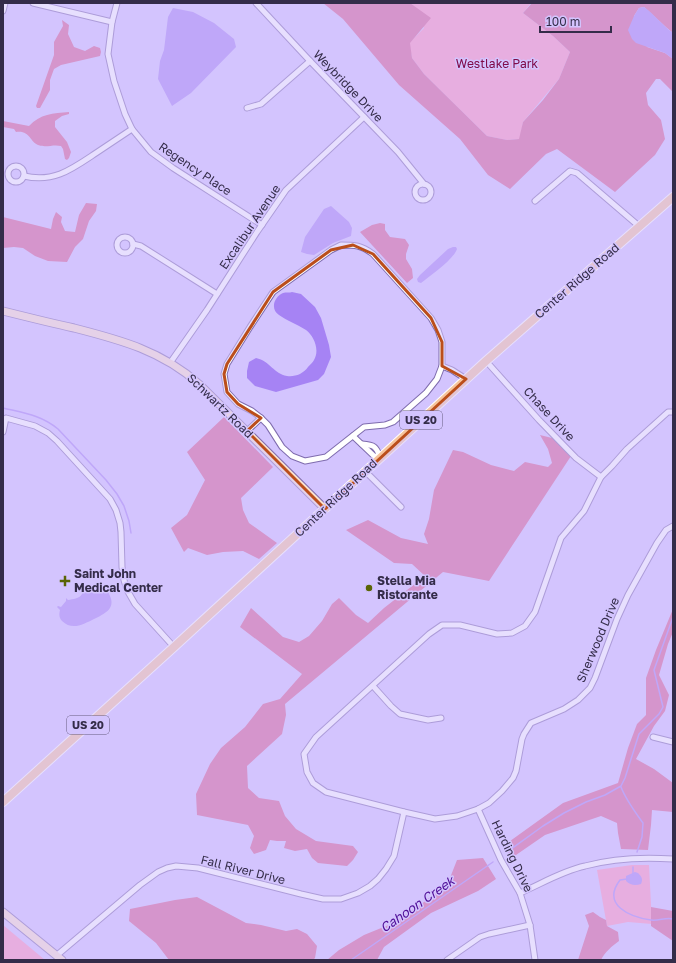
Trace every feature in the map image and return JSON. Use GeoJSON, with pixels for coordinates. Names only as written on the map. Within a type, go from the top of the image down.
{"type":"FeatureCollection","features":[{"type":"Feature","properties":{"kind":"main road","name":"Center Ridge Road"},"geometry":{"type":"LineString","coordinates":[[3,802],[466,379],[673,197]]}},
{"type":"Feature","properties":{"kind":"street"},"geometry":{"type":"LineString","coordinates":[[3,11],[5,3]]}},
{"type":"Feature","properties":{"kind":"street"},"geometry":{"type":"LineString","coordinates":[[33,3],[112,22]]}},
{"type":"Feature","properties":{"kind":"street","name":"Regency Place"},"geometry":{"type":"LineString","coordinates":[[117,3],[112,22],[109,57],[114,81],[125,114],[132,129],[151,152],[173,168],[262,225]]}},
{"type":"Feature","properties":{"kind":"street","name":"Weybridge Drive"},"geometry":{"type":"LineString","coordinates":[[256,3],[398,152],[424,184]]}},
{"type":"Feature","properties":{"kind":"street"},"geometry":{"type":"LineString","coordinates":[[247,108],[261,104],[310,61]]}},
{"type":"Feature","properties":{"kind":"street","name":"Excalibur Avenue"},"geometry":{"type":"LineString","coordinates":[[170,363],[286,190],[364,117]]}},
{"type":"Feature","properties":{"kind":"street"},"geometry":{"type":"LineString","coordinates":[[24,176],[39,178],[52,177],[65,172],[82,163],[132,129]]}},
{"type":"Feature","properties":{"kind":"street"},"geometry":{"type":"LineString","coordinates":[[19,167],[23,170],[24,176],[19,182],[14,182],[9,179],[6,172],[11,168],[19,167]]}},
{"type":"Feature","properties":{"kind":"street"},"geometry":{"type":"LineString","coordinates":[[535,201],[570,171],[578,173],[640,227]]}},
{"type":"Feature","properties":{"kind":"street"},"geometry":{"type":"LineString","coordinates":[[133,244],[141,246],[217,294]]}},
{"type":"Feature","properties":{"kind":"street"},"geometry":{"type":"LineString","coordinates":[[341,245],[353,245],[365,248],[373,254],[431,318],[438,330],[442,342],[442,366],[437,379],[426,394],[393,422],[386,425],[364,427],[326,457],[305,461],[292,456],[282,447],[268,425],[261,418],[252,411],[238,404],[227,392],[224,374],[227,364],[273,292],[331,250],[341,245]]}},
{"type":"Feature","properties":{"kind":"street","name":"Schwartz Road"},"geometry":{"type":"LineString","coordinates":[[3,311],[120,340],[144,349],[170,363],[191,377],[325,509]]}},
{"type":"Feature","properties":{"kind":"street","name":"Chase Drive"},"geometry":{"type":"LineString","coordinates":[[486,361],[539,420],[576,458],[601,477]]}},
{"type":"Feature","properties":{"kind":"street"},"geometry":{"type":"LineString","coordinates":[[442,366],[452,370],[466,379]]}},
{"type":"Feature","properties":{"kind":"street"},"geometry":{"type":"LineString","coordinates":[[601,477],[628,449],[668,412],[673,412]]}},
{"type":"Feature","properties":{"kind":"street"},"geometry":{"type":"LineString","coordinates":[[3,432],[6,418],[44,430],[57,441],[107,496],[116,510],[122,532],[122,567],[127,590],[138,608],[174,647]]}},
{"type":"Feature","properties":{"kind":"street"},"geometry":{"type":"LineString","coordinates":[[247,432],[261,418]]}},
{"type":"Feature","properties":{"kind":"street"},"geometry":{"type":"LineString","coordinates":[[352,436],[374,456],[380,457]]}},
{"type":"Feature","properties":{"kind":"street"},"geometry":{"type":"LineString","coordinates":[[365,471],[401,507]]}},
{"type":"Feature","properties":{"kind":"street","name":"Sherwood Drive"},"geometry":{"type":"LineString","coordinates":[[601,477],[584,510],[561,538],[534,612],[525,626],[512,633],[497,634],[460,625],[442,625],[429,634],[316,737],[304,754],[307,772],[313,783],[326,792],[435,819],[457,816],[478,809],[489,803],[513,778],[516,771],[522,740],[531,723],[564,709],[578,700],[590,688],[617,618],[628,595],[656,543],[666,530],[673,526]]}},
{"type":"Feature","properties":{"kind":"street"},"geometry":{"type":"LineString","coordinates":[[373,686],[400,714],[428,720],[441,718]]}},
{"type":"Feature","properties":{"kind":"street"},"geometry":{"type":"LineString","coordinates":[[653,737],[673,742]]}},
{"type":"Feature","properties":{"kind":"street","name":"Harding Drive"},"geometry":{"type":"LineString","coordinates":[[478,809],[502,860],[520,893],[530,925],[535,960]]}},
{"type":"Feature","properties":{"kind":"street","name":"Fall River Drive"},"geometry":{"type":"LineString","coordinates":[[59,958],[140,885],[166,868],[176,866],[198,868],[323,899],[341,899],[358,893],[378,879],[394,856],[404,812]]}},
{"type":"Feature","properties":{"kind":"street"},"geometry":{"type":"LineString","coordinates":[[520,893],[561,874],[584,866],[624,858],[673,859]]}},
{"type":"Feature","properties":{"kind":"street"},"geometry":{"type":"LineString","coordinates":[[3,912],[59,958]]}},
{"type":"Feature","properties":{"kind":"street"},"geometry":{"type":"LineString","coordinates":[[447,960],[480,937],[530,925]]}},
{"type":"Feature","properties":{"kind":"highlighted area"},"geometry":{"type":"Polygon","coordinates":[[[353,245],[373,254],[431,318],[442,342],[442,366],[466,379],[325,509],[247,431],[261,418],[238,404],[227,392],[224,374],[227,364],[273,292],[331,250],[353,245]]]}},
{"type":"Feature","properties":{"kind":"green space","name":"Westlake Park"},"geometry":{"type":"Polygon","coordinates":[[[410,3],[531,3],[523,13],[553,36],[570,52],[559,79],[523,122],[520,139],[507,140],[487,136],[424,74],[412,58],[409,43],[424,28],[416,8],[410,3]]]}},
{"type":"Feature","properties":{"kind":"green space"},"geometry":{"type":"Polygon","coordinates":[[[632,865],[649,865],[652,924],[628,922],[607,926],[597,870],[632,865]]]}},
{"type":"Feature","properties":{"kind":"green space"},"geometry":{"type":"Polygon","coordinates":[[[3,925],[45,960],[3,960],[3,925]]]}},
{"type":"Feature","properties":{"kind":"shaded area"},"geometry":{"type":"Polygon","coordinates":[[[323,3],[410,3],[431,18],[410,43],[412,58],[424,74],[487,136],[507,140],[519,139],[523,122],[543,100],[559,79],[570,52],[553,36],[523,13],[532,3],[673,3],[673,33],[644,7],[639,8],[634,16],[647,47],[665,53],[673,59],[673,92],[660,79],[656,79],[646,93],[648,105],[661,120],[665,139],[655,155],[615,192],[557,149],[546,154],[510,189],[488,175],[460,139],[399,85],[343,19],[323,3]]]}},
{"type":"Feature","properties":{"kind":"shaded area"},"geometry":{"type":"Polygon","coordinates":[[[644,7],[673,33],[673,59],[665,53],[636,43],[632,39],[628,30],[639,8],[644,7]]]}},
{"type":"Feature","properties":{"kind":"shaded area"},"geometry":{"type":"Polygon","coordinates":[[[173,8],[193,12],[214,23],[234,39],[236,47],[191,93],[172,106],[158,79],[160,61],[164,50],[168,17],[173,8]]]}},
{"type":"Feature","properties":{"kind":"shaded area"},"geometry":{"type":"Polygon","coordinates":[[[62,20],[69,25],[68,34],[74,47],[85,51],[94,46],[100,48],[100,56],[61,65],[54,69],[50,80],[50,90],[40,108],[37,108],[36,106],[54,55],[54,42],[63,26],[62,20]]]}},
{"type":"Feature","properties":{"kind":"shaded area"},"geometry":{"type":"Polygon","coordinates":[[[69,112],[69,114],[62,116],[55,121],[55,127],[67,142],[71,152],[67,160],[65,159],[61,146],[38,145],[27,134],[3,127],[3,121],[29,126],[42,117],[69,112]]]}},
{"type":"Feature","properties":{"kind":"shaded area"},"geometry":{"type":"Polygon","coordinates":[[[86,203],[97,204],[96,211],[89,221],[83,239],[75,247],[67,262],[48,261],[35,256],[23,248],[3,248],[3,217],[51,229],[56,212],[62,217],[61,222],[65,231],[75,232],[79,215],[86,203]]]}},
{"type":"Feature","properties":{"kind":"shaded area"},"geometry":{"type":"Polygon","coordinates":[[[331,206],[349,222],[352,228],[351,236],[333,243],[314,255],[301,252],[305,237],[324,209],[331,206]]]}},
{"type":"Feature","properties":{"kind":"shaded area"},"geometry":{"type":"Polygon","coordinates":[[[380,223],[385,224],[385,230],[390,237],[405,239],[409,245],[406,259],[412,269],[413,278],[407,283],[360,232],[372,225],[380,223]]]}},
{"type":"Feature","properties":{"kind":"shaded area"},"geometry":{"type":"Polygon","coordinates":[[[456,247],[457,249],[447,262],[421,283],[418,282],[417,279],[420,275],[448,249],[456,247]]]}},
{"type":"Feature","properties":{"kind":"shaded area"},"geometry":{"type":"Polygon","coordinates":[[[292,292],[301,294],[315,307],[321,318],[331,357],[324,374],[318,380],[276,392],[255,386],[247,378],[249,362],[256,358],[265,362],[283,375],[293,376],[306,369],[314,361],[316,356],[314,339],[309,333],[303,328],[282,317],[275,310],[274,303],[277,297],[283,293],[292,292]]]}},
{"type":"Feature","properties":{"kind":"shaded area"},"geometry":{"type":"Polygon","coordinates":[[[224,417],[273,467],[241,498],[243,510],[249,523],[277,543],[259,559],[243,551],[223,552],[207,555],[188,548],[184,552],[171,528],[187,515],[205,480],[187,452],[224,417]]]}},
{"type":"Feature","properties":{"kind":"shaded area"},"geometry":{"type":"Polygon","coordinates":[[[540,435],[556,439],[571,456],[489,581],[443,572],[285,704],[286,715],[282,734],[247,766],[248,788],[259,798],[279,801],[285,816],[296,829],[316,841],[353,846],[358,852],[353,860],[347,866],[318,863],[312,858],[307,849],[295,851],[284,848],[286,841],[270,840],[266,850],[254,854],[250,848],[254,836],[248,825],[197,815],[196,794],[210,764],[221,748],[245,727],[263,704],[280,699],[302,674],[240,627],[251,608],[283,637],[299,642],[309,636],[322,621],[332,604],[339,598],[356,615],[368,623],[384,608],[425,576],[412,564],[394,563],[346,530],[368,520],[401,538],[428,544],[424,534],[429,519],[434,490],[453,450],[463,452],[491,465],[514,471],[525,462],[548,467],[552,463],[548,449],[540,435]]]}},
{"type":"Feature","properties":{"kind":"shaded area"},"geometry":{"type":"Polygon","coordinates":[[[85,588],[97,590],[106,589],[110,595],[110,608],[104,614],[90,621],[78,626],[70,626],[60,619],[60,610],[57,607],[61,607],[66,601],[66,598],[68,600],[79,597],[85,588]]]}},
{"type":"Feature","properties":{"kind":"shaded area"},"geometry":{"type":"Polygon","coordinates":[[[673,609],[673,632],[659,675],[669,695],[665,711],[654,726],[636,759],[654,769],[673,783],[673,812],[652,810],[648,850],[621,849],[617,823],[601,816],[545,835],[511,857],[504,846],[563,803],[618,783],[628,748],[637,724],[646,715],[646,678],[673,609]]]}},
{"type":"Feature","properties":{"kind":"shaded area"},"geometry":{"type":"Polygon","coordinates":[[[483,858],[496,879],[478,891],[431,913],[384,947],[377,960],[327,960],[339,950],[364,935],[391,924],[424,902],[448,883],[457,860],[483,858]]]}},
{"type":"Feature","properties":{"kind":"shaded area"},"geometry":{"type":"Polygon","coordinates":[[[635,872],[638,873],[642,879],[641,884],[633,885],[626,881],[626,876],[635,872]]]}},
{"type":"Feature","properties":{"kind":"shaded area"},"geometry":{"type":"Polygon","coordinates":[[[197,897],[246,923],[286,931],[297,929],[307,934],[317,946],[315,958],[313,960],[169,960],[156,943],[129,921],[130,909],[197,897]]]}},
{"type":"Feature","properties":{"kind":"shaded area"},"geometry":{"type":"Polygon","coordinates":[[[651,907],[673,911],[673,941],[651,926],[651,907]]]}},
{"type":"Feature","properties":{"kind":"shaded area"},"geometry":{"type":"Polygon","coordinates":[[[593,912],[606,920],[607,926],[618,932],[619,941],[609,949],[601,960],[578,960],[589,926],[585,915],[593,912]]]}},
{"type":"Feature","properties":{"kind":"waterway"},"geometry":{"type":"LineString","coordinates":[[3,408],[39,418],[52,424],[58,429],[106,480],[117,494],[124,506],[131,533]]}},
{"type":"Feature","properties":{"kind":"waterway","name":"Cahoon Creek"},"geometry":{"type":"LineString","coordinates":[[507,852],[564,813],[586,802],[605,795],[621,786],[639,734],[659,714],[663,707],[654,670],[673,617]]}},
{"type":"Feature","properties":{"kind":"waterway"},"geometry":{"type":"LineString","coordinates":[[621,787],[628,801],[643,823],[642,837],[637,852]]}},
{"type":"Feature","properties":{"kind":"waterway","name":"Cahoon Creek"},"geometry":{"type":"LineString","coordinates":[[351,960],[493,862]]}},
{"type":"Feature","properties":{"kind":"waterway"},"geometry":{"type":"LineString","coordinates":[[633,867],[633,875]]}},
{"type":"Feature","properties":{"kind":"waterway"},"geometry":{"type":"LineString","coordinates":[[627,879],[620,880],[615,889],[614,896],[616,903],[620,908],[627,913],[643,918],[654,920],[668,918],[673,919]]}},
{"type":"Feature","properties":{"kind":"place","name":"Saint John Medical Center"},"geometry":{"type":"Point","coordinates":[65,581]}},
{"type":"Feature","properties":{"kind":"place","name":"Stella Mia Ristorante"},"geometry":{"type":"Point","coordinates":[369,588]}}]}
